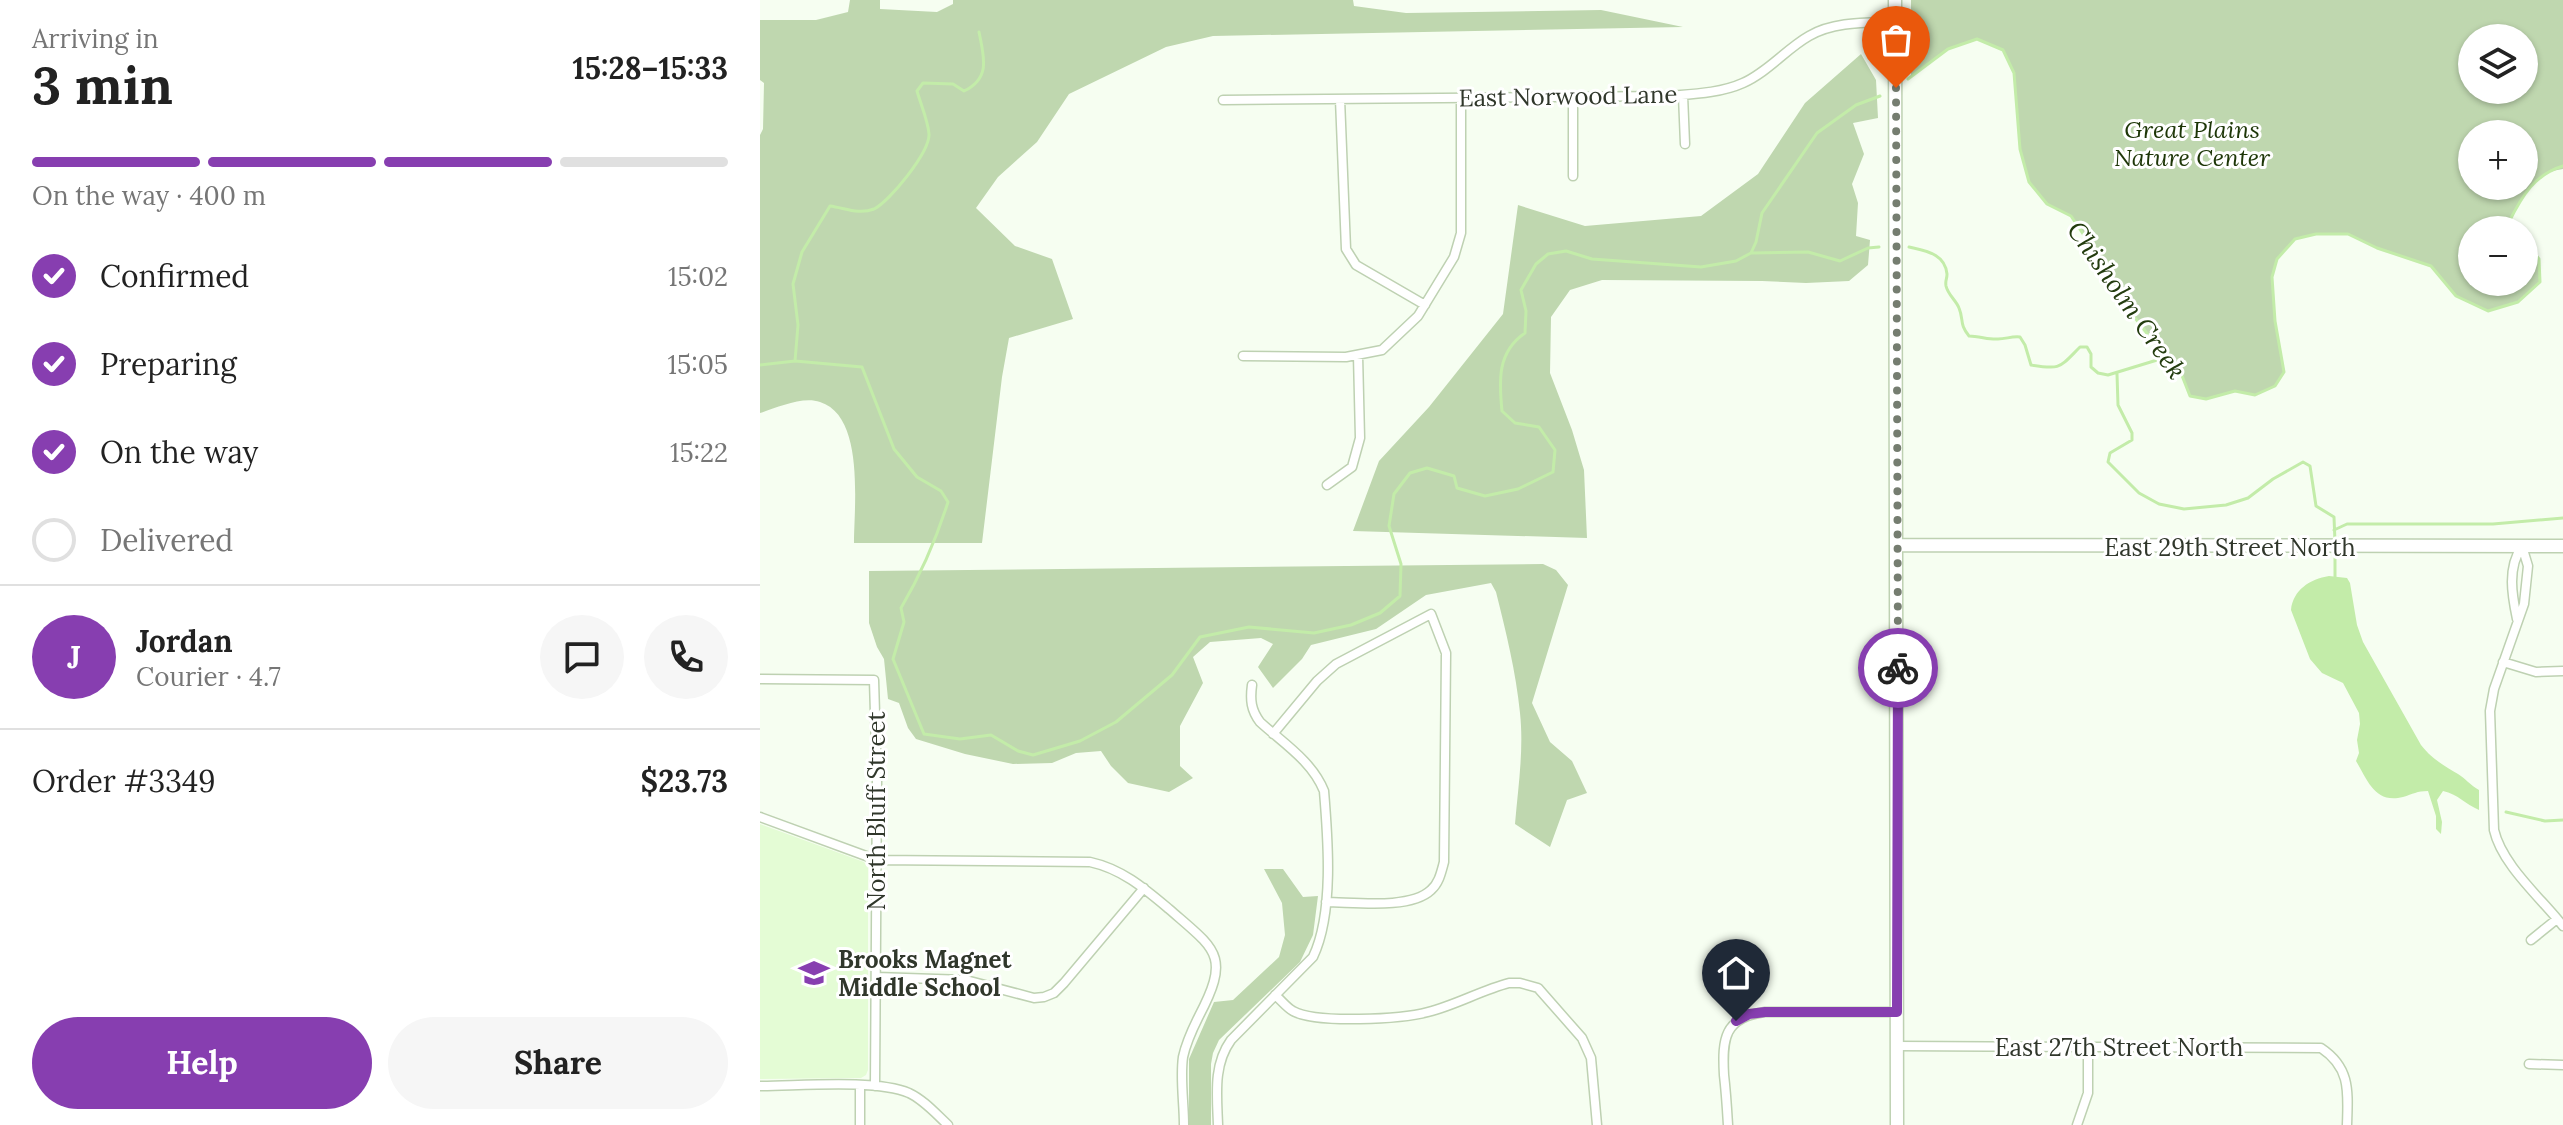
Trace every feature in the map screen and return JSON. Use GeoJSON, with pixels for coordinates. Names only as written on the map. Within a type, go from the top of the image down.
{"type":"FeatureCollection","features":[{"type":"Feature","properties":{"kind":"main road"},"geometry":{"type":"LineString","coordinates":[[1895,0],[1897,1125]]}},
{"type":"Feature","properties":{"kind":"main road","name":"East 29th Street North"},"geometry":{"type":"LineString","coordinates":[[1898,545],[2563,546]]}},
{"type":"Feature","properties":{"kind":"street","name":"East Norwood Lane"},"geometry":{"type":"LineString","coordinates":[[1223,100],[1707,93],[1743,84],[1810,35],[1847,24],[1895,22]]}},
{"type":"Feature","properties":{"kind":"street"},"geometry":{"type":"LineString","coordinates":[[1683,95],[1685,144]]}},
{"type":"Feature","properties":{"kind":"street"},"geometry":{"type":"LineString","coordinates":[[1243,356],[1358,355],[1382,350],[1418,316],[1454,257],[1461,233],[1461,97]]}},
{"type":"Feature","properties":{"kind":"street"},"geometry":{"type":"LineString","coordinates":[[1573,97],[1573,176]]}},
{"type":"Feature","properties":{"kind":"street"},"geometry":{"type":"LineString","coordinates":[[1340,99],[1346,249],[1356,265],[1425,305]]}},
{"type":"Feature","properties":{"kind":"street"},"geometry":{"type":"LineString","coordinates":[[1327,485],[1352,467],[1360,438],[1358,355]]}},
{"type":"Feature","properties":{"kind":"street"},"geometry":{"type":"LineString","coordinates":[[2517,620],[2513,601],[2512,560],[2522,546]]}},
{"type":"Feature","properties":{"kind":"street"},"geometry":{"type":"LineString","coordinates":[[2522,546],[2527,560],[2528,583],[2494,689],[2490,711],[2497,844],[2560,922],[2531,940]]}},
{"type":"Feature","properties":{"kind":"street"},"geometry":{"type":"LineString","coordinates":[[1273,734],[1317,681],[1336,664],[1431,614],[1446,653],[1444,862],[1439,879],[1430,891],[1417,899],[1403,902],[1326,902]]}},
{"type":"Feature","properties":{"kind":"street"},"geometry":{"type":"LineString","coordinates":[[2503,662],[2536,672],[2563,671]]}},
{"type":"Feature","properties":{"kind":"street","name":"North Bluff Street"},"geometry":{"type":"LineString","coordinates":[[760,679],[874,680],[877,860],[875,1086]]}},
{"type":"Feature","properties":{"kind":"street"},"geometry":{"type":"LineString","coordinates":[[1218,1125],[1217,1078],[1222,1054],[1231,1040],[1313,957],[1321,940],[1326,902],[1324,791],[1319,778],[1308,765],[1254,714],[1250,700],[1252,685]]}},
{"type":"Feature","properties":{"kind":"street"},"geometry":{"type":"LineString","coordinates":[[760,817],[877,860],[1090,862],[1109,866],[1144,888],[1203,938],[1217,963],[1213,989],[1183,1057],[1184,1125]]}},
{"type":"Feature","properties":{"kind":"street"},"geometry":{"type":"LineString","coordinates":[[876,977],[966,980],[1022,997],[1044,997],[1054,993],[1064,983],[1144,888]]}},
{"type":"Feature","properties":{"kind":"street"},"geometry":{"type":"LineString","coordinates":[[1275,995],[1293,1011],[1305,1016],[1391,1017],[1427,1012],[1509,983],[1538,988],[1582,1038],[1591,1058],[1597,1125]]}},
{"type":"Feature","properties":{"kind":"street"},"geometry":{"type":"LineString","coordinates":[[1728,1125],[1723,1045],[1727,1032],[1736,1021],[1749,1014],[1765,1012],[1897,1012]]}},
{"type":"Feature","properties":{"kind":"street","name":"East 27th Street North"},"geometry":{"type":"LineString","coordinates":[[1897,1046],[2321,1048],[2340,1064],[2346,1079],[2347,1125]]}},
{"type":"Feature","properties":{"kind":"street"},"geometry":{"type":"LineString","coordinates":[[2077,1125],[2088,1093],[2088,1047]]}},
{"type":"Feature","properties":{"kind":"street"},"geometry":{"type":"LineString","coordinates":[[2529,1064],[2563,1065]]}},
{"type":"Feature","properties":{"kind":"street"},"geometry":{"type":"LineString","coordinates":[[760,1086],[896,1088],[913,1095],[948,1125]]}},
{"type":"Feature","properties":{"kind":"street"},"geometry":{"type":"LineString","coordinates":[[860,1086],[860,1125]]}},
{"type":"Feature","properties":{"kind":"shaded area"},"geometry":{"type":"Polygon","coordinates":[[[2329,576],[2347,578],[2350,583],[2363,642],[2421,745],[2479,790],[2479,810],[2443,791],[2437,800],[2441,834],[2436,829],[2436,816],[2428,791],[2393,798],[2379,794],[2369,783],[2356,761],[2359,753],[2359,713],[2343,683],[2322,673],[2310,659],[2291,610],[2292,603],[2304,587],[2329,576]]]}},
{"type":"Feature","properties":{"kind":"shaded area","name":"Brooks Magnet Middle School"},"geometry":{"type":"Polygon","coordinates":[[[760,824],[864,862],[868,868],[868,1070],[861,1078],[760,1079],[760,824]]]}},
{"type":"Feature","properties":{"kind":"green space"},"geometry":{"type":"Polygon","coordinates":[[[850,0],[880,0],[880,9],[937,12],[953,4],[953,0],[1353,0],[1354,6],[1406,13],[1601,10],[1683,27],[1213,36],[1166,47],[1069,94],[1037,142],[998,177],[976,208],[1015,246],[1052,259],[1073,319],[1009,338],[982,543],[854,543],[855,486],[851,443],[834,411],[820,402],[805,400],[760,413],[760,135],[763,129],[764,83],[760,80],[760,20],[816,20],[848,12],[850,0]]]}},
{"type":"Feature","properties":{"kind":"green space","name":"Great Plains Nature Center"},"geometry":{"type":"Polygon","coordinates":[[[1911,0],[2563,0],[2563,169],[2538,179],[2538,120],[2458,120],[2458,200],[2521,200],[2512,216],[2458,216],[2458,296],[2525,296],[2518,302],[2488,311],[2456,296],[2431,266],[2377,248],[2348,234],[2316,234],[2295,239],[2277,259],[2272,277],[2275,321],[2284,372],[2275,386],[2255,395],[2235,391],[2206,399],[2190,396],[2179,368],[2129,310],[2108,271],[2071,216],[2047,204],[2029,182],[2020,149],[2014,73],[2003,50],[1977,39],[1948,49],[1911,77],[1911,0]]]}},
{"type":"Feature","properties":{"kind":"green space"},"geometry":{"type":"Polygon","coordinates":[[[1861,54],[1876,80],[1878,118],[1853,123],[1864,154],[1852,184],[1858,203],[1856,236],[1870,240],[1868,265],[1849,281],[1602,280],[1570,290],[1551,317],[1550,373],[1584,470],[1587,538],[1353,531],[1379,461],[1429,407],[1503,314],[1518,205],[1585,226],[1701,216],[1758,174],[1805,103],[1861,54]]]}},
{"type":"Feature","properties":{"kind":"green space"},"geometry":{"type":"Polygon","coordinates":[[[1543,564],[1556,570],[1568,585],[1532,703],[1550,742],[1572,761],[1587,793],[1567,800],[1550,847],[1515,824],[1521,755],[1520,713],[1507,637],[1491,583],[1426,595],[1376,629],[1311,645],[1302,659],[1273,688],[1258,667],[1273,644],[1261,638],[1210,642],[1193,657],[1203,683],[1180,726],[1180,766],[1193,778],[1169,792],[1128,783],[1101,751],[1076,753],[1052,763],[1013,764],[916,739],[908,728],[899,703],[888,699],[884,659],[869,623],[869,571],[1543,564]]]}},
{"type":"Feature","properties":{"kind":"green space"},"geometry":{"type":"Polygon","coordinates":[[[1264,869],[1283,869],[1303,897],[1318,896],[1313,935],[1300,962],[1219,1040],[1211,1064],[1211,1125],[1189,1125],[1189,1059],[1214,1002],[1233,1000],[1279,957],[1285,935],[1282,903],[1264,869]]]}},
{"type":"Feature","properties":{"kind":"waterway"},"geometry":{"type":"LineString","coordinates":[[795,361],[798,325],[793,284],[802,252],[830,206],[857,211],[874,209],[908,176],[923,152],[929,134],[917,91],[923,83],[953,84],[964,91],[973,86],[984,66],[979,32]]}},
{"type":"Feature","properties":{"kind":"waterway","name":"Chisholm Creek"},"geometry":{"type":"LineString","coordinates":[[1908,79],[1948,49],[1977,39],[2003,50],[2014,73],[2020,149],[2029,182],[2047,204],[2071,216],[2108,271],[2129,310],[2179,368],[2190,396],[2206,399],[2235,391],[2255,395],[2275,386],[2284,372],[2275,321],[2272,277],[2277,259],[2295,239],[2316,234],[2348,234],[2377,248],[2431,266],[2456,296],[2488,311],[2518,302],[2525,296]]}},
{"type":"Feature","properties":{"kind":"waterway"},"geometry":{"type":"LineString","coordinates":[[760,365],[795,361],[862,367],[894,449],[917,477],[941,491],[948,502],[928,556],[901,608],[904,622],[893,659],[924,734],[960,739],[991,735],[1018,751],[1033,755],[1080,741],[1116,722],[1172,675],[1200,637],[1249,627],[1314,633],[1351,625],[1380,613],[1400,596],[1401,564],[1389,526],[1394,494],[1410,473],[1427,468],[1454,476],[1457,488],[1485,496],[1518,489],[1553,472],[1555,450],[1539,427],[1515,423],[1502,411],[1501,400],[1505,358],[1509,349],[1525,333],[1526,311],[1521,290],[1536,264],[1548,254],[1566,251],[1592,259],[1701,267],[1736,261],[1751,253],[1762,213],[1817,133],[1856,105],[1880,96]]}},
{"type":"Feature","properties":{"kind":"waterway","name":"Chisholm Creek"},"geometry":{"type":"LineString","coordinates":[[2512,216],[2524,195],[2537,181],[2563,166]]}},
{"type":"Feature","properties":{"kind":"waterway"},"geometry":{"type":"LineString","coordinates":[[1752,253],[1808,252],[1840,261],[1868,248],[1879,247]]}},
{"type":"Feature","properties":{"kind":"waterway"},"geometry":{"type":"LineString","coordinates":[[1909,247],[1933,254],[1942,261],[1947,274],[1947,289],[1958,305],[1969,336],[1995,339],[2020,337],[2031,365],[2059,366],[2080,347],[2087,347],[2091,354],[2091,367],[2098,373],[2108,375],[2167,357]]}},
{"type":"Feature","properties":{"kind":"waterway","name":"Chisholm Creek"},"geometry":{"type":"LineString","coordinates":[[2538,258],[2538,284]]}},
{"type":"Feature","properties":{"kind":"waterway"},"geometry":{"type":"LineString","coordinates":[[2117,374],[2118,405],[2132,433],[2132,440],[2110,453],[2108,462],[2139,493],[2159,504],[2184,509],[2226,505],[2248,498],[2303,462],[2310,466],[2316,506],[2334,517],[2335,542]]}},
{"type":"Feature","properties":{"kind":"waterway"},"geometry":{"type":"LineString","coordinates":[[2334,530],[2347,524],[2493,524],[2563,518]]}},
{"type":"Feature","properties":{"kind":"waterway"},"geometry":{"type":"LineString","coordinates":[[2335,549],[2335,578]]}},
{"type":"Feature","properties":{"kind":"waterway"},"geometry":{"type":"LineString","coordinates":[[2506,812],[2545,821],[2563,820]]}},
{"type":"Feature","properties":{"kind":"way so far"},"geometry":{"type":"LineString","coordinates":[[1896,88],[1898,668]]}},
{"type":"Feature","properties":{"kind":"place","name":"Brooks Magnet Middle School"},"geometry":{"type":"Point","coordinates":[814,973]}},
{"type":"Feature","properties":{"kind":"route"},"geometry":{"type":"LineString","coordinates":[[1736,1021],[1749,1014],[1765,1012],[1897,1012],[1898,668]]}}]}
